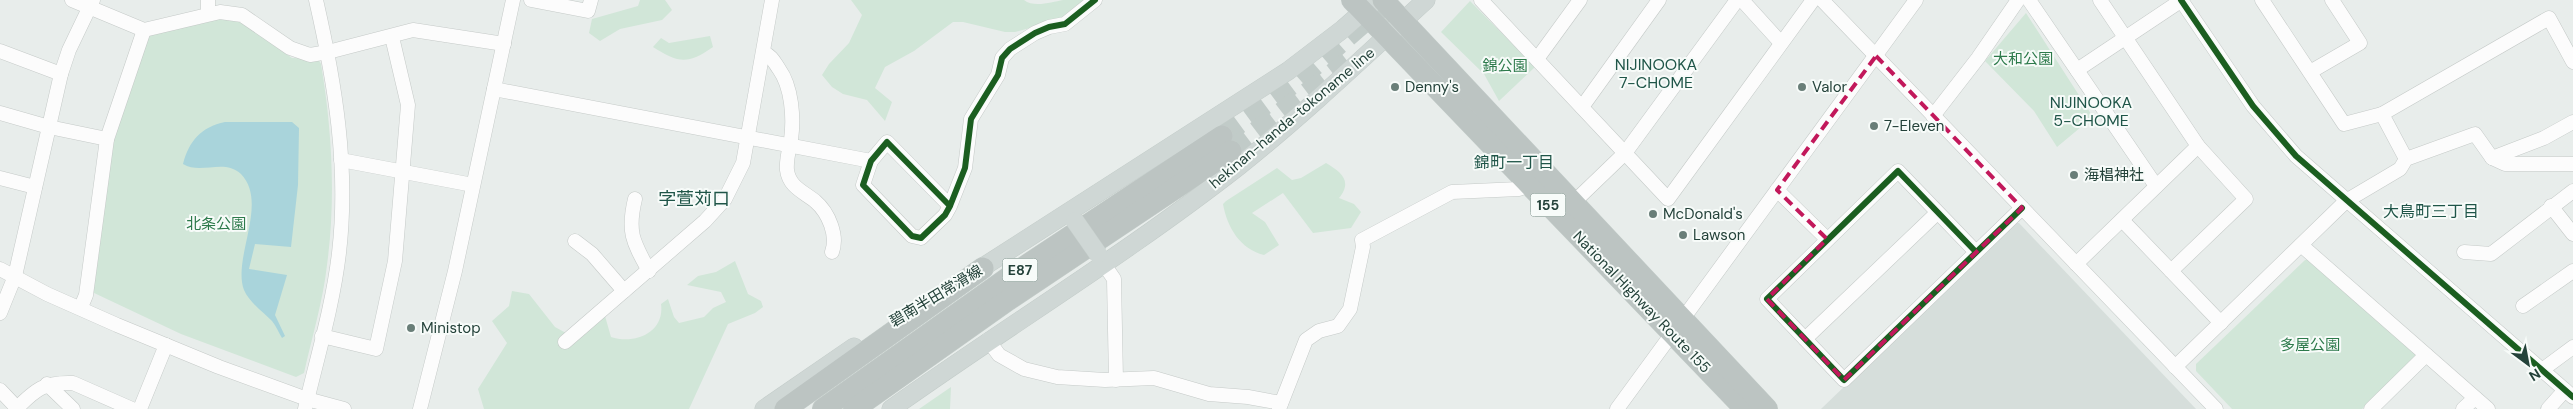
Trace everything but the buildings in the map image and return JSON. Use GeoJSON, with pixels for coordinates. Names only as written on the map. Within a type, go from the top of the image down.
{"type":"FeatureCollection","features":[{"type":"Feature","properties":{"kind":"highway","name":"National Highway Route 155"},"geometry":{"type":"LineString","coordinates":[[1383,0],[1521,145],[1573,203],[1745,409]]}},
{"type":"Feature","properties":{"kind":"highway","name":"National Highway Route 155"},"geometry":{"type":"LineString","coordinates":[[1364,4],[1387,36],[1529,186],[1767,409]]}},
{"type":"Feature","properties":{"kind":"highway","name":"E87"},"geometry":{"type":"LineString","coordinates":[[823,409],[1012,275],[1227,143],[854,409]]}},
{"type":"Feature","properties":{"kind":"highway"},"geometry":{"type":"LineString","coordinates":[[785,409],[983,268]]}},
{"type":"Feature","properties":{"kind":"main road","name":"hekinan-handa-tokoname line"},"geometry":{"type":"LineString","coordinates":[[1100,259],[1240,165],[1426,0]]}},
{"type":"Feature","properties":{"kind":"main road"},"geometry":{"type":"LineString","coordinates":[[891,409],[1100,259],[1071,216],[1288,71],[1364,4]]}},
{"type":"Feature","properties":{"kind":"main road","name":"碧南半田常滑線"},"geometry":{"type":"LineString","coordinates":[[764,409],[885,326],[1071,216]]}},
{"type":"Feature","properties":{"kind":"street"},"geometry":{"type":"LineString","coordinates":[[72,0],[91,4],[144,30],[208,14],[229,12],[242,15],[300,53],[310,55],[392,37],[413,30],[504,44]]}},
{"type":"Feature","properties":{"kind":"street"},"geometry":{"type":"LineString","coordinates":[[208,0],[208,14]]}},
{"type":"Feature","properties":{"kind":"street"},"geometry":{"type":"LineString","coordinates":[[306,404],[339,251],[341,160],[338,110],[328,52],[316,0]]}},
{"type":"Feature","properties":{"kind":"street"},"geometry":{"type":"LineString","coordinates":[[420,409],[455,271],[513,0]]}},
{"type":"Feature","properties":{"kind":"street"},"geometry":{"type":"LineString","coordinates":[[531,0],[588,11],[591,0]]}},
{"type":"Feature","properties":{"kind":"street"},"geometry":{"type":"LineString","coordinates":[[565,342],[715,212],[725,199],[743,163],[772,0]]}},
{"type":"Feature","properties":{"kind":"street"},"geometry":{"type":"LineString","coordinates":[[950,206],[887,142],[871,160],[863,185],[912,236],[921,238],[945,215],[950,206],[965,168],[971,119],[998,75],[1002,58],[1010,48],[1035,33],[1065,24],[1095,0]]}},
{"type":"Feature","properties":{"kind":"street"},"geometry":{"type":"LineString","coordinates":[[1481,0],[1668,199],[1813,0]]}},
{"type":"Feature","properties":{"kind":"street"},"geometry":{"type":"LineString","coordinates":[[1536,59],[1580,0]]}},
{"type":"Feature","properties":{"kind":"street"},"geometry":{"type":"LineString","coordinates":[[1582,107],[1659,0]]}},
{"type":"Feature","properties":{"kind":"street"},"geometry":{"type":"LineString","coordinates":[[1573,203],[1625,153],[1737,0]]}},
{"type":"Feature","properties":{"kind":"street"},"geometry":{"type":"LineString","coordinates":[[1742,0],[1781,43]]}},
{"type":"Feature","properties":{"kind":"street"},"geometry":{"type":"LineString","coordinates":[[1822,0],[2216,409]]}},
{"type":"Feature","properties":{"kind":"street"},"geometry":{"type":"LineString","coordinates":[[1617,409],[1679,328],[1916,0]]}},
{"type":"Feature","properties":{"kind":"street"},"geometry":{"type":"LineString","coordinates":[[1933,116],[1978,58],[2018,0]]}},
{"type":"Feature","properties":{"kind":"street"},"geometry":{"type":"LineString","coordinates":[[2028,0],[2156,186]]}},
{"type":"Feature","properties":{"kind":"street"},"geometry":{"type":"LineString","coordinates":[[2100,0],[2198,146],[2246,199],[2171,271]]}},
{"type":"Feature","properties":{"kind":"street"},"geometry":{"type":"LineString","coordinates":[[2077,70],[2181,0],[2253,106],[2274,132],[2346,201],[2569,393],[2548,409]]}},
{"type":"Feature","properties":{"kind":"street"},"geometry":{"type":"LineString","coordinates":[[2262,0],[2344,124],[2382,114],[2549,18],[2573,62]]}},
{"type":"Feature","properties":{"kind":"street"},"geometry":{"type":"LineString","coordinates":[[2310,72],[2360,43],[2332,0]]}},
{"type":"Feature","properties":{"kind":"street"},"geometry":{"type":"LineString","coordinates":[[0,313],[15,276],[61,74],[69,50],[91,4]]}},
{"type":"Feature","properties":{"kind":"street"},"geometry":{"type":"LineString","coordinates":[[81,307],[86,295],[107,140],[144,30]]}},
{"type":"Feature","properties":{"kind":"street"},"geometry":{"type":"LineString","coordinates":[[322,336],[376,349],[395,261],[408,105],[392,37]]}},
{"type":"Feature","properties":{"kind":"street"},"geometry":{"type":"LineString","coordinates":[[0,51],[61,74]]}},
{"type":"Feature","properties":{"kind":"street"},"geometry":{"type":"LineString","coordinates":[[764,53],[770,55],[787,81],[791,113],[788,177],[798,189],[818,204],[830,223],[834,231],[835,243],[832,252]]}},
{"type":"Feature","properties":{"kind":"street"},"geometry":{"type":"LineString","coordinates":[[494,89],[871,160]]}},
{"type":"Feature","properties":{"kind":"street"},"geometry":{"type":"LineString","coordinates":[[0,113],[49,127],[107,140]]}},
{"type":"Feature","properties":{"kind":"street"},"geometry":{"type":"LineString","coordinates":[[2382,114],[2406,159]]}},
{"type":"Feature","properties":{"kind":"street"},"geometry":{"type":"LineString","coordinates":[[2492,158],[2544,138],[2573,122]]}},
{"type":"Feature","properties":{"kind":"street"},"geometry":{"type":"LineString","coordinates":[[2175,367],[2346,201],[2400,169],[2406,159],[2475,134],[2492,158],[2504,164],[2573,164]]}},
{"type":"Feature","properties":{"kind":"street"},"geometry":{"type":"LineString","coordinates":[[2076,264],[2198,146]]}},
{"type":"Feature","properties":{"kind":"street"},"geometry":{"type":"LineString","coordinates":[[341,160],[473,185]]}},
{"type":"Feature","properties":{"kind":"street"},"geometry":{"type":"LineString","coordinates":[[1976,252],[1898,171],[1767,299],[1844,380],[2022,208]]}},
{"type":"Feature","properties":{"kind":"street"},"geometry":{"type":"LineString","coordinates":[[0,178],[35,187]]}},
{"type":"Feature","properties":{"kind":"street"},"geometry":{"type":"LineString","coordinates":[[988,340],[999,355],[1024,369],[1057,377],[1116,380],[1154,378],[1209,394],[1248,397],[1280,406],[1306,340],[1319,331],[1338,326],[1350,309],[1363,247],[1362,240],[1452,192],[1519,189],[1529,186]]}},
{"type":"Feature","properties":{"kind":"street"},"geometry":{"type":"LineString","coordinates":[[1777,190],[1827,239]]}},
{"type":"Feature","properties":{"kind":"street"},"geometry":{"type":"LineString","coordinates":[[2464,252],[2491,254],[2551,206],[2573,191]]}},
{"type":"Feature","properties":{"kind":"street"},"geometry":{"type":"LineString","coordinates":[[635,199],[630,224],[632,237],[649,270]]}},
{"type":"Feature","properties":{"kind":"street"},"geometry":{"type":"LineString","coordinates":[[2551,206],[2573,234]]}},
{"type":"Feature","properties":{"kind":"street"},"geometry":{"type":"LineString","coordinates":[[1805,339],[1937,213]]}},
{"type":"Feature","properties":{"kind":"street"},"geometry":{"type":"LineString","coordinates":[[2122,220],[2221,323]]}},
{"type":"Feature","properties":{"kind":"street"},"geometry":{"type":"LineString","coordinates":[[575,241],[592,254],[624,291]]}},
{"type":"Feature","properties":{"kind":"street"},"geometry":{"type":"LineString","coordinates":[[2301,245],[2488,409]]}},
{"type":"Feature","properties":{"kind":"street"},"geometry":{"type":"LineString","coordinates":[[1100,259],[1114,279],[1116,380]]}},
{"type":"Feature","properties":{"kind":"street"},"geometry":{"type":"LineString","coordinates":[[0,269],[47,294],[306,404],[344,409]]}},
{"type":"Feature","properties":{"kind":"street"},"geometry":{"type":"LineString","coordinates":[[2523,306],[2573,271]]}},
{"type":"Feature","properties":{"kind":"street"},"geometry":{"type":"LineString","coordinates":[[140,409],[166,346]]}},
{"type":"Feature","properties":{"kind":"street"},"geometry":{"type":"LineString","coordinates":[[2542,370],[2573,347]]}},
{"type":"Feature","properties":{"kind":"street"},"geometry":{"type":"LineString","coordinates":[[2371,409],[2426,355]]}},
{"type":"Feature","properties":{"kind":"street"},"geometry":{"type":"LineString","coordinates":[[0,390],[16,408],[31,394],[47,384],[73,383],[132,409]]}},
{"type":"Feature","properties":{"kind":"street"},"geometry":{"type":"LineString","coordinates":[[47,384],[73,409]]}},
{"type":"Feature","properties":{"kind":"street"},"geometry":{"type":"LineString","coordinates":[[2463,409],[2475,398]]}},
{"type":"Feature","properties":{"kind":"highlighted area"},"geometry":{"type":"Polygon","coordinates":[[[1876,56],[2022,208],[1844,380],[1767,299],[1827,239],[1777,190],[1876,56]]]}},
{"type":"Feature","properties":{"kind":"shaded area"},"geometry":{"type":"Polygon","coordinates":[[[2014,223],[2019,223],[2196,409],[1821,409],[2014,223]]]}},
{"type":"Feature","properties":{"kind":"green space"},"geometry":{"type":"Polygon","coordinates":[[[640,0],[665,0],[672,10],[662,20],[620,29],[600,41],[589,33],[592,19],[638,6],[640,0]]]}},
{"type":"Feature","properties":{"kind":"green space"},"geometry":{"type":"Polygon","coordinates":[[[851,0],[1024,0],[1038,4],[1063,0],[1088,0],[1064,19],[1015,32],[1005,32],[963,22],[953,22],[914,51],[885,67],[875,88],[892,102],[885,121],[867,100],[843,94],[832,87],[822,75],[829,64],[849,43],[862,15],[851,0]]]}},
{"type":"Feature","properties":{"kind":"green space","name":"錦公園"},"geometry":{"type":"Polygon","coordinates":[[[1470,1],[1535,67],[1499,101],[1484,74],[1441,32],[1470,1]]]}},
{"type":"Feature","properties":{"kind":"green space","name":"大和公園"},"geometry":{"type":"Polygon","coordinates":[[[2026,13],[2093,117],[2057,147],[2034,111],[1985,61],[2026,13]]]}},
{"type":"Feature","properties":{"kind":"green space","name":"北条公園"},"geometry":{"type":"Polygon","coordinates":[[[222,16],[241,21],[292,58],[318,59],[321,64],[332,164],[330,240],[323,292],[304,373],[296,377],[181,334],[92,292],[112,141],[148,34],[222,16]]]}},
{"type":"Feature","properties":{"kind":"green space"},"geometry":{"type":"Polygon","coordinates":[[[710,36],[713,47],[689,59],[677,59],[653,47],[661,38],[669,43],[710,36]]]}},
{"type":"Feature","properties":{"kind":"green space"},"geometry":{"type":"Polygon","coordinates":[[[1326,163],[1340,174],[1345,182],[1345,187],[1339,198],[1354,204],[1361,212],[1351,228],[1313,233],[1283,193],[1252,213],[1265,222],[1279,245],[1264,255],[1248,248],[1236,236],[1225,213],[1223,204],[1226,201],[1277,168],[1292,180],[1301,178],[1326,163]]]}},
{"type":"Feature","properties":{"kind":"green space","name":"多屋公園"},"geometry":{"type":"Polygon","coordinates":[[[2305,260],[2310,260],[2416,352],[2416,358],[2362,409],[2232,409],[2196,371],[2196,364],[2305,260]]]}},
{"type":"Feature","properties":{"kind":"green space"},"geometry":{"type":"Polygon","coordinates":[[[735,261],[748,294],[761,301],[763,307],[755,313],[728,324],[689,409],[484,409],[478,389],[507,343],[492,321],[509,306],[512,291],[529,294],[555,327],[575,338],[605,316],[611,337],[630,339],[646,334],[653,329],[661,314],[661,304],[668,299],[674,317],[679,323],[704,317],[713,308],[726,302],[721,292],[687,285],[698,276],[716,272],[735,261]]]}},
{"type":"Feature","properties":{"kind":"green space"},"geometry":{"type":"Polygon","coordinates":[[[951,387],[950,409],[919,409],[951,387]]]}},
{"type":"Feature","properties":{"kind":"water"},"geometry":{"type":"Polygon","coordinates":[[[225,122],[292,122],[299,128],[298,185],[291,247],[255,244],[249,269],[287,275],[275,315],[285,336],[282,338],[272,321],[253,303],[244,290],[242,262],[252,200],[249,186],[241,174],[234,169],[227,167],[197,168],[183,164],[189,148],[197,136],[209,127],[225,122]]]}},
{"type":"Feature","properties":{"kind":"tunnel"},"geometry":{"type":"LineString","coordinates":[[1222,136],[1299,79],[1389,0]]}},
{"type":"Feature","properties":{"kind":"tunnel"},"geometry":{"type":"LineString","coordinates":[[1231,151],[1348,62]]}},
{"type":"Feature","properties":{"kind":"cycle path"},"geometry":{"type":"LineString","coordinates":[[950,206],[887,142],[871,161],[863,185],[912,236],[921,238],[945,215],[950,206],[965,168],[971,119],[998,75],[1002,58],[1010,49],[1035,33],[1049,27],[1065,24],[1095,0]]}},
{"type":"Feature","properties":{"kind":"cycle path"},"geometry":{"type":"LineString","coordinates":[[2181,0],[2253,106],[2296,156],[2573,397]]}},
{"type":"Feature","properties":{"kind":"cycle path"},"geometry":{"type":"LineString","coordinates":[[1976,252],[1898,171],[1767,299],[1844,380],[2022,208]]}},
{"type":"Feature","properties":{"kind":"place","name":"Denny's"},"geometry":{"type":"Point","coordinates":[1395,87]}},
{"type":"Feature","properties":{"kind":"place","name":"Valor"},"geometry":{"type":"Point","coordinates":[1802,87]}},
{"type":"Feature","properties":{"kind":"place","name":"7-Eleven"},"geometry":{"type":"Point","coordinates":[1874,126]}},
{"type":"Feature","properties":{"kind":"place","name":"海椙神社"},"geometry":{"type":"Point","coordinates":[2074,175]}},
{"type":"Feature","properties":{"kind":"place","name":"McDonald's"},"geometry":{"type":"Point","coordinates":[1653,214]}},
{"type":"Feature","properties":{"kind":"place","name":"Lawson"},"geometry":{"type":"Point","coordinates":[1683,235]}},
{"type":"Feature","properties":{"kind":"place","name":"Ministop"},"geometry":{"type":"Point","coordinates":[411,328]}},
{"type":"Feature","properties":{"kind":"district","name":"NIJINOOKA 7-CHOME"},"geometry":{"type":"Point","coordinates":[1656,73]}},
{"type":"Feature","properties":{"kind":"district","name":"NIJINOOKA 5-CHOME"},"geometry":{"type":"Point","coordinates":[2091,111]}},
{"type":"Feature","properties":{"kind":"district","name":"錦町一丁目"},"geometry":{"type":"Point","coordinates":[1514,162]}},
{"type":"Feature","properties":{"kind":"district","name":"字萱苅口"},"geometry":{"type":"Point","coordinates":[694,199]}},
{"type":"Feature","properties":{"kind":"district","name":"大鳥町三丁目"},"geometry":{"type":"Point","coordinates":[2431,211]}}]}
